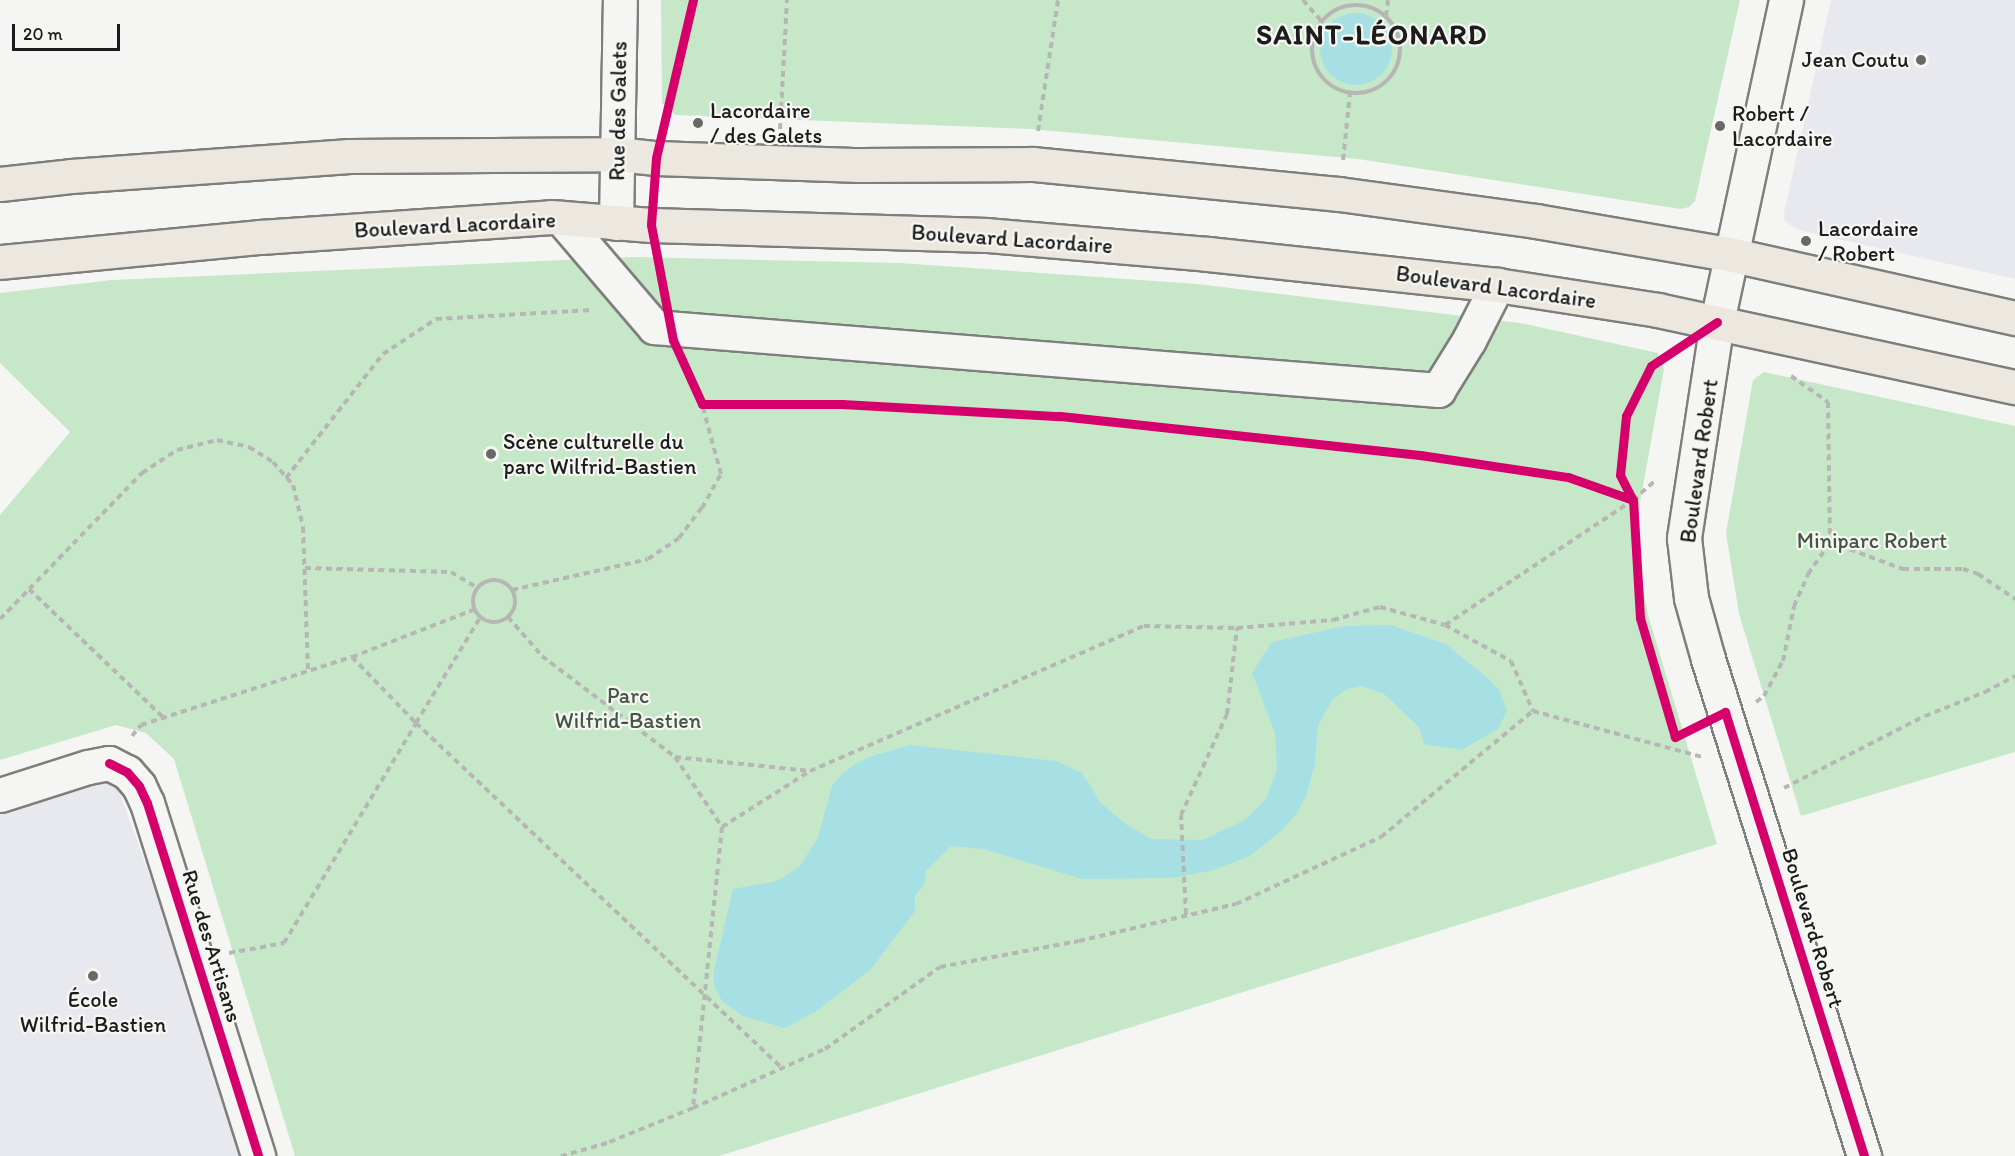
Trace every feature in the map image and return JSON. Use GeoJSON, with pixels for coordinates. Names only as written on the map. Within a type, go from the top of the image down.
{"type":"FeatureCollection","features":[{"type":"Feature","properties":{"kind":"main road"},"geometry":{"type":"LineString","coordinates":[[0,184],[72,176],[349,156],[617,154],[860,165],[1033,164],[1339,194],[1536,221],[1733,255],[2015,318]]}},
{"type":"Feature","properties":{"kind":"main road","name":"Boulevard Lacordaire"},"geometry":{"type":"LineString","coordinates":[[0,262],[260,237],[561,218],[616,223],[987,235],[1208,254],[1497,285],[1717,322],[2015,387]]}},
{"type":"Feature","properties":{"kind":"street","name":"Rue des Galets"},"geometry":{"type":"LineString","coordinates":[[616,223],[620,0]]}},
{"type":"Feature","properties":{"kind":"street","name":"Boulevard Robert"},"geometry":{"type":"LineString","coordinates":[[1786,0],[1717,322],[1684,538],[1691,598],[1863,1156]]}},
{"type":"Feature","properties":{"kind":"street"},"geometry":{"type":"LineString","coordinates":[[561,218],[654,327],[1438,390],[1469,340],[1497,285]]}},
{"type":"Feature","properties":{"kind":"street"},"geometry":{"type":"LineString","coordinates":[[0,795],[87,767],[109,763]]}},
{"type":"Feature","properties":{"kind":"street","name":"Rue des Artisans"},"geometry":{"type":"LineString","coordinates":[[109,763],[127,772],[143,794],[258,1156]]}},
{"type":"Feature","properties":{"kind":"path"},"geometry":{"type":"LineString","coordinates":[[778,162],[787,0]]}},
{"type":"Feature","properties":{"kind":"path"},"geometry":{"type":"LineString","coordinates":[[1033,164],[1058,0]]}},
{"type":"Feature","properties":{"kind":"path"},"geometry":{"type":"LineString","coordinates":[[1303,0],[1322,22]]}},
{"type":"Feature","properties":{"kind":"path"},"geometry":{"type":"LineString","coordinates":[[1386,16],[1388,0]]}},
{"type":"Feature","properties":{"kind":"path"},"geometry":{"type":"LineString","coordinates":[[1352,5],[1366,6],[1386,16],[1398,34],[1401,49],[1398,64],[1390,77],[1380,87],[1365,93],[1350,93],[1331,85],[1317,69],[1312,56],[1312,41],[1322,22],[1338,9],[1352,5]]}},
{"type":"Feature","properties":{"kind":"path"},"geometry":{"type":"LineString","coordinates":[[1339,194],[1350,93]]}},
{"type":"Feature","properties":{"kind":"path"},"geometry":{"type":"LineString","coordinates":[[286,478],[383,354],[436,319],[638,308]]}},
{"type":"Feature","properties":{"kind":"path"},"geometry":{"type":"LineString","coordinates":[[1728,722],[1764,696],[1783,661],[1794,606],[1803,584],[1830,542],[1828,402],[1786,372]]}},
{"type":"Feature","properties":{"kind":"path"},"geometry":{"type":"LineString","coordinates":[[512,590],[515,606],[508,617],[496,622],[481,616],[476,609],[474,601],[478,588],[483,583],[497,581],[512,590],[648,559],[679,538],[702,508],[721,474],[698,393]]}},
{"type":"Feature","properties":{"kind":"path"},"geometry":{"type":"LineString","coordinates":[[702,404],[714,404]]}},
{"type":"Feature","properties":{"kind":"path"},"geometry":{"type":"LineString","coordinates":[[0,619],[142,473],[177,450],[217,440],[249,447],[273,462],[293,485],[303,527],[308,671]]}},
{"type":"Feature","properties":{"kind":"path"},"geometry":{"type":"LineString","coordinates":[[1445,625],[1628,496],[1655,482]]}},
{"type":"Feature","properties":{"kind":"path"},"geometry":{"type":"LineString","coordinates":[[1628,496],[1634,512]]}},
{"type":"Feature","properties":{"kind":"path"},"geometry":{"type":"LineString","coordinates":[[1830,542],[1903,569],[1963,569],[1978,574],[2015,599]]}},
{"type":"Feature","properties":{"kind":"path"},"geometry":{"type":"LineString","coordinates":[[305,568],[451,572],[478,588]]}},
{"type":"Feature","properties":{"kind":"path"},"geometry":{"type":"LineString","coordinates":[[29,589],[164,718]]}},
{"type":"Feature","properties":{"kind":"path"},"geometry":{"type":"LineString","coordinates":[[722,827],[810,771],[1144,626],[1237,628],[1333,620],[1380,607],[1445,625],[1511,661],[1533,711],[1747,783],[1791,785],[1924,716],[1985,692],[2015,676]]}},
{"type":"Feature","properties":{"kind":"path"},"geometry":{"type":"LineString","coordinates":[[109,763],[141,725],[352,657],[476,609]]}},
{"type":"Feature","properties":{"kind":"path"},"geometry":{"type":"LineString","coordinates":[[196,960],[284,943],[481,616]]}},
{"type":"Feature","properties":{"kind":"path"},"geometry":{"type":"LineString","coordinates":[[508,617],[542,656],[675,757],[722,827],[693,1108]]}},
{"type":"Feature","properties":{"kind":"path"},"geometry":{"type":"LineString","coordinates":[[1186,914],[1181,815],[1227,714],[1237,628]]}},
{"type":"Feature","properties":{"kind":"path"},"geometry":{"type":"LineString","coordinates":[[352,657],[416,723],[782,1068]]}},
{"type":"Feature","properties":{"kind":"path"},"geometry":{"type":"LineString","coordinates":[[561,1156],[607,1143],[693,1108],[825,1049],[940,967],[1079,941],[1236,904],[1381,837],[1533,711]]}},
{"type":"Feature","properties":{"kind":"path"},"geometry":{"type":"LineString","coordinates":[[675,757],[810,771]]}},
{"type":"Feature","properties":{"kind":"shaded area"},"geometry":{"type":"Polygon","coordinates":[[[1831,0],[2015,0],[2015,279],[1798,230],[1785,221],[1784,213],[1831,0]]]}},
{"type":"Feature","properties":{"kind":"shaded area","name":"École Wilfrid-Bastien"},"geometry":{"type":"Polygon","coordinates":[[[109,763],[251,1156],[0,1156],[0,795],[109,763]]]}},
{"type":"Feature","properties":{"kind":"green space"},"geometry":{"type":"Polygon","coordinates":[[[661,0],[1740,0],[1695,201],[1689,207],[1681,209],[1358,159],[1031,129],[675,115],[662,103],[661,0]]]}},
{"type":"Feature","properties":{"kind":"green space","name":"Parc Wilfrid-Bastien"},"geometry":{"type":"Polygon","coordinates":[[[635,257],[900,263],[1197,284],[1520,323],[1658,353],[1664,369],[1640,503],[1638,556],[1648,615],[1717,844],[719,1156],[295,1156],[174,759],[146,733],[116,725],[0,760],[0,515],[70,432],[0,363],[0,293],[112,280],[635,257]]]}},
{"type":"Feature","properties":{"kind":"green space","name":"Miniparc Robert"},"geometry":{"type":"Polygon","coordinates":[[[1764,372],[2015,426],[2015,752],[1801,816],[1739,614],[1726,533],[1753,380],[1764,372]]]}},
{"type":"Feature","properties":{"kind":"water"},"geometry":{"type":"Polygon","coordinates":[[[1356,13],[1370,16],[1382,23],[1389,35],[1392,49],[1389,63],[1382,75],[1370,82],[1356,85],[1342,82],[1330,75],[1323,63],[1320,49],[1323,35],[1330,23],[1342,16],[1356,13]]]}},
{"type":"Feature","properties":{"kind":"water"},"geometry":{"type":"Polygon","coordinates":[[[1391,625],[1446,644],[1489,679],[1500,691],[1507,711],[1498,729],[1462,750],[1424,744],[1419,727],[1384,694],[1362,686],[1347,689],[1333,699],[1318,725],[1315,763],[1306,796],[1297,813],[1281,831],[1250,856],[1210,871],[1171,878],[1082,879],[983,849],[951,846],[926,871],[925,883],[915,896],[915,911],[871,969],[817,1011],[785,1028],[742,1016],[722,1001],[714,986],[714,970],[733,889],[777,881],[800,866],[818,837],[832,786],[855,764],[872,756],[910,745],[1056,761],[1082,773],[1101,803],[1127,825],[1152,839],[1202,840],[1245,820],[1266,799],[1277,770],[1275,733],[1252,673],[1272,642],[1344,626],[1391,625]]]}},
{"type":"Feature","properties":{"kind":"cycle path"},"geometry":{"type":"LineString","coordinates":[[693,0],[656,158],[651,225],[673,340],[702,404],[842,404],[1060,416],[1420,455],[1568,477],[1633,500]]}},
{"type":"Feature","properties":{"kind":"cycle path"},"geometry":{"type":"LineString","coordinates":[[1717,322],[1651,366],[1626,416],[1620,475],[1633,500],[1640,618],[1675,737],[1725,712],[1864,1156]]}},
{"type":"Feature","properties":{"kind":"cycle path"},"geometry":{"type":"LineString","coordinates":[[109,763],[127,772],[139,786],[147,803],[258,1156]]}},
{"type":"Feature","properties":{"kind":"place","name":"Jean Coutu"},"geometry":{"type":"Point","coordinates":[1921,60]}},
{"type":"Feature","properties":{"kind":"place","name":"Lacordaire / des Galets"},"geometry":{"type":"Point","coordinates":[698,123]}},
{"type":"Feature","properties":{"kind":"place","name":"Robert / Lacordaire"},"geometry":{"type":"Point","coordinates":[1720,126]}},
{"type":"Feature","properties":{"kind":"place","name":"Lacordaire / Robert"},"geometry":{"type":"Point","coordinates":[1806,241]}},
{"type":"Feature","properties":{"kind":"place","name":"Scène culturelle du parc Wilfrid-Bastien"},"geometry":{"type":"Point","coordinates":[491,454]}},
{"type":"Feature","properties":{"kind":"place","name":"École Wilfrid-Bastien"},"geometry":{"type":"Point","coordinates":[93,976]}},
{"type":"Feature","properties":{"kind":"district","name":"SAINT-LÉONARD"},"geometry":{"type":"Point","coordinates":[1372,34]}}]}
